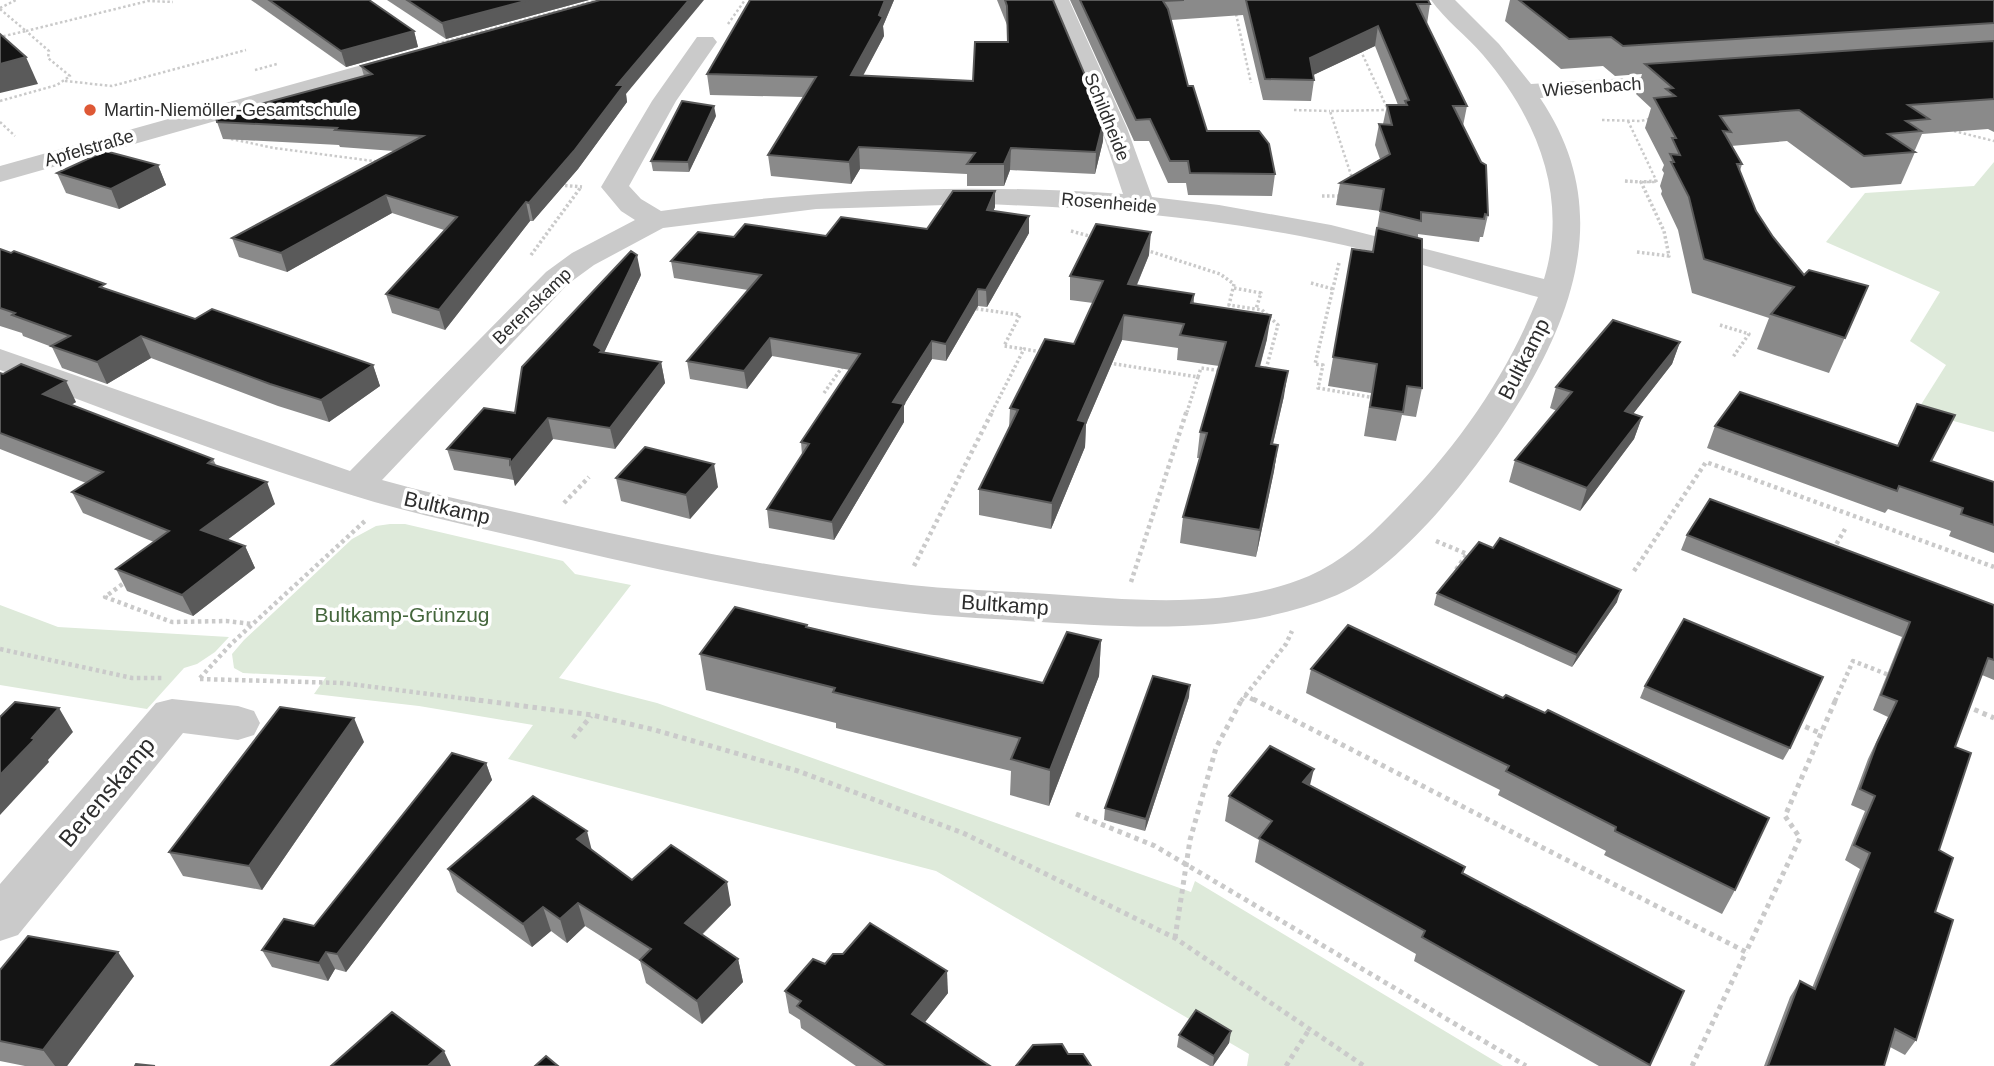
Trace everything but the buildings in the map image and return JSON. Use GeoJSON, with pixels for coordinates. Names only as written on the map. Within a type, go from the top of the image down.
{"type":"FeatureCollection","features":[{"type":"Feature","properties":{"kind":"street","name":"Schildheide"},"geometry":{"type":"LineString","coordinates":[[1058,0],[1083,31],[1140,204]]}},
{"type":"Feature","properties":{"kind":"street","name":"Bultkamp"},"geometry":{"type":"LineString","coordinates":[[0,359],[392,496],[705,568],[898,598],[1121,613],[1239,608],[1281,599],[1323,586],[1356,567],[1381,548],[1436,490],[1487,428],[1529,357],[1556,292],[1567,243],[1564,184],[1549,135],[1525,92],[1481,37],[1442,0]]}},
{"type":"Feature","properties":{"kind":"street"},"geometry":{"type":"LineString","coordinates":[[656,220],[631,205],[615,187],[664,101],[705,42]]}},
{"type":"Feature","properties":{"kind":"street","name":"Apfelstraße"},"geometry":{"type":"LineString","coordinates":[[0,174],[437,47]]}},
{"type":"Feature","properties":{"kind":"street","name":"Wiesenbach"},"geometry":{"type":"LineString","coordinates":[[1525,92],[1711,79]]}},
{"type":"Feature","properties":{"kind":"street","name":"Rosenheide"},"geometry":{"type":"LineString","coordinates":[[656,220],[756,204],[875,196],[972,194],[1140,204],[1300,227],[1556,292]]}},
{"type":"Feature","properties":{"kind":"street","name":"Berenskamp"},"geometry":{"type":"LineString","coordinates":[[357,485],[557,278],[583,259],[656,220]]}},
{"type":"Feature","properties":{"kind":"street","name":"Berenskamp"},"geometry":{"type":"LineString","coordinates":[[0,920],[172,715],[237,723]]}},
{"type":"Feature","properties":{"kind":"path"},"geometry":{"type":"LineString","coordinates":[[16,0],[0,9],[49,51],[48,58],[70,76],[65,81]]}},
{"type":"Feature","properties":{"kind":"path"},"geometry":{"type":"LineString","coordinates":[[437,47],[598,0]]}},
{"type":"Feature","properties":{"kind":"path"},"geometry":{"type":"LineString","coordinates":[[0,37],[148,1],[173,2]]}},
{"type":"Feature","properties":{"kind":"path"},"geometry":{"type":"LineString","coordinates":[[1248,14],[1235,14],[1251,83]]}},
{"type":"Feature","properties":{"kind":"path"},"geometry":{"type":"LineString","coordinates":[[1294,110],[1388,110],[1356,39]]}},
{"type":"Feature","properties":{"kind":"path"},"geometry":{"type":"LineString","coordinates":[[0,101],[65,81],[113,86],[246,50]]}},
{"type":"Feature","properties":{"kind":"path"},"geometry":{"type":"LineString","coordinates":[[255,69],[277,64]]}},
{"type":"Feature","properties":{"kind":"path"},"geometry":{"type":"LineString","coordinates":[[1330,111],[1355,187]]}},
{"type":"Feature","properties":{"kind":"path"},"geometry":{"type":"LineString","coordinates":[[1625,181],[1657,182],[1628,121]]}},
{"type":"Feature","properties":{"kind":"path"},"geometry":{"type":"LineString","coordinates":[[0,122],[15,136]]}},
{"type":"Feature","properties":{"kind":"path"},"geometry":{"type":"LineString","coordinates":[[1949,129],[1994,141]]}},
{"type":"Feature","properties":{"kind":"path"},"geometry":{"type":"LineString","coordinates":[[223,138],[390,164],[378,170]]}},
{"type":"Feature","properties":{"kind":"path"},"geometry":{"type":"LineString","coordinates":[[1637,251],[1669,256],[1664,231],[1641,182]]}},
{"type":"Feature","properties":{"kind":"path"},"geometry":{"type":"LineString","coordinates":[[549,183],[576,187],[615,187]]}},
{"type":"Feature","properties":{"kind":"path"},"geometry":{"type":"LineString","coordinates":[[1322,196],[1340,197],[1348,192]]}},
{"type":"Feature","properties":{"kind":"path"},"geometry":{"type":"LineString","coordinates":[[1065,229],[1101,239]]}},
{"type":"Feature","properties":{"kind":"path"},"geometry":{"type":"LineString","coordinates":[[1345,238],[1315,364],[1323,365],[1318,388],[1387,399]]}},
{"type":"Feature","properties":{"kind":"path"},"geometry":{"type":"LineString","coordinates":[[1134,248],[1157,252],[1220,274],[1234,284],[1229,305],[1262,310],[1278,325],[1264,378]]}},
{"type":"Feature","properties":{"kind":"path"},"geometry":{"type":"LineString","coordinates":[[1311,283],[1333,289]]}},
{"type":"Feature","properties":{"kind":"path"},"geometry":{"type":"LineString","coordinates":[[1234,288],[1261,293],[1256,309]]}},
{"type":"Feature","properties":{"kind":"path"},"geometry":{"type":"LineString","coordinates":[[959,306],[1020,315],[1004,346],[1051,353]]}},
{"type":"Feature","properties":{"kind":"path"},"geometry":{"type":"LineString","coordinates":[[1720,325],[1749,334],[1733,357]]}},
{"type":"Feature","properties":{"kind":"path"},"geometry":{"type":"LineString","coordinates":[[898,598],[1024,349]]}},
{"type":"Feature","properties":{"kind":"path"},"geometry":{"type":"LineString","coordinates":[[824,393],[847,360]]}},
{"type":"Feature","properties":{"kind":"path"},"geometry":{"type":"LineString","coordinates":[[1104,362],[1198,377]]}},
{"type":"Feature","properties":{"kind":"path"},"geometry":{"type":"LineString","coordinates":[[1121,613],[1201,368],[1226,372]]}},
{"type":"Feature","properties":{"kind":"path"},"geometry":{"type":"LineString","coordinates":[[1634,571],[1706,462],[1994,567]]}},
{"type":"Feature","properties":{"kind":"path"},"geometry":{"type":"LineString","coordinates":[[392,496],[253,624],[199,679],[342,683],[592,715],[798,771],[963,833],[1175,938],[1364,1066]]}},
{"type":"Feature","properties":{"kind":"path"},"geometry":{"type":"LineString","coordinates":[[1401,526],[1467,555],[1455,571]]}},
{"type":"Feature","properties":{"kind":"path"},"geometry":{"type":"LineString","coordinates":[[1827,560],[1844,529]]}},
{"type":"Feature","properties":{"kind":"path"},"geometry":{"type":"LineString","coordinates":[[136,574],[105,597],[172,622],[226,621],[253,624]]}},
{"type":"Feature","properties":{"kind":"path"},"geometry":{"type":"LineString","coordinates":[[1175,938],[1190,840],[1216,748],[1244,695],[1286,644],[1295,625],[1281,599]]}},
{"type":"Feature","properties":{"kind":"path"},"geometry":{"type":"LineString","coordinates":[[0,649],[132,678],[172,678]]}},
{"type":"Feature","properties":{"kind":"path"},"geometry":{"type":"LineString","coordinates":[[1692,1066],[1800,838],[1785,816],[1853,661],[1891,676]]}},
{"type":"Feature","properties":{"kind":"path"},"geometry":{"type":"LineString","coordinates":[[1244,695],[1746,952]]}},
{"type":"Feature","properties":{"kind":"path"},"geometry":{"type":"LineString","coordinates":[[1955,702],[1994,718]]}},
{"type":"Feature","properties":{"kind":"path"},"geometry":{"type":"LineString","coordinates":[[573,738],[592,715]]}},
{"type":"Feature","properties":{"kind":"path"},"geometry":{"type":"LineString","coordinates":[[1794,721],[1822,734]]}},
{"type":"Feature","properties":{"kind":"path"},"geometry":{"type":"LineString","coordinates":[[1076,814],[1155,846],[1526,1066]]}},
{"type":"Feature","properties":{"kind":"path"},"geometry":{"type":"LineString","coordinates":[[1286,1066],[1310,1028]]}},
{"type":"Feature","properties":{"kind":"green space"},"geometry":{"type":"Polygon","coordinates":[[[1994,162],[1994,432],[1917,411],[1946,365],[1910,341],[1940,292],[1826,242],[1865,193],[1974,186],[1994,162]]]}},
{"type":"Feature","properties":{"kind":"green space","name":"Bultkamp-Grünzug"},"geometry":{"type":"Polygon","coordinates":[[[405,524],[563,561],[575,574],[631,585],[559,678],[657,703],[1191,892],[1195,881],[1503,1066],[1247,1066],[1249,1054],[936,871],[508,759],[533,725],[419,706],[314,694],[326,677],[243,673],[234,668],[232,654],[244,640],[352,539],[376,526],[405,524]]]}},
{"type":"Feature","properties":{"kind":"green space"},"geometry":{"type":"Polygon","coordinates":[[[0,605],[58,627],[229,637],[215,652],[197,664],[184,668],[147,709],[0,685],[0,605]]]}},
{"type":"Feature","properties":{"kind":"place","name":"Martin-Niemöller-Gesamtschule"},"geometry":{"type":"Point","coordinates":[90,110]}}]}
